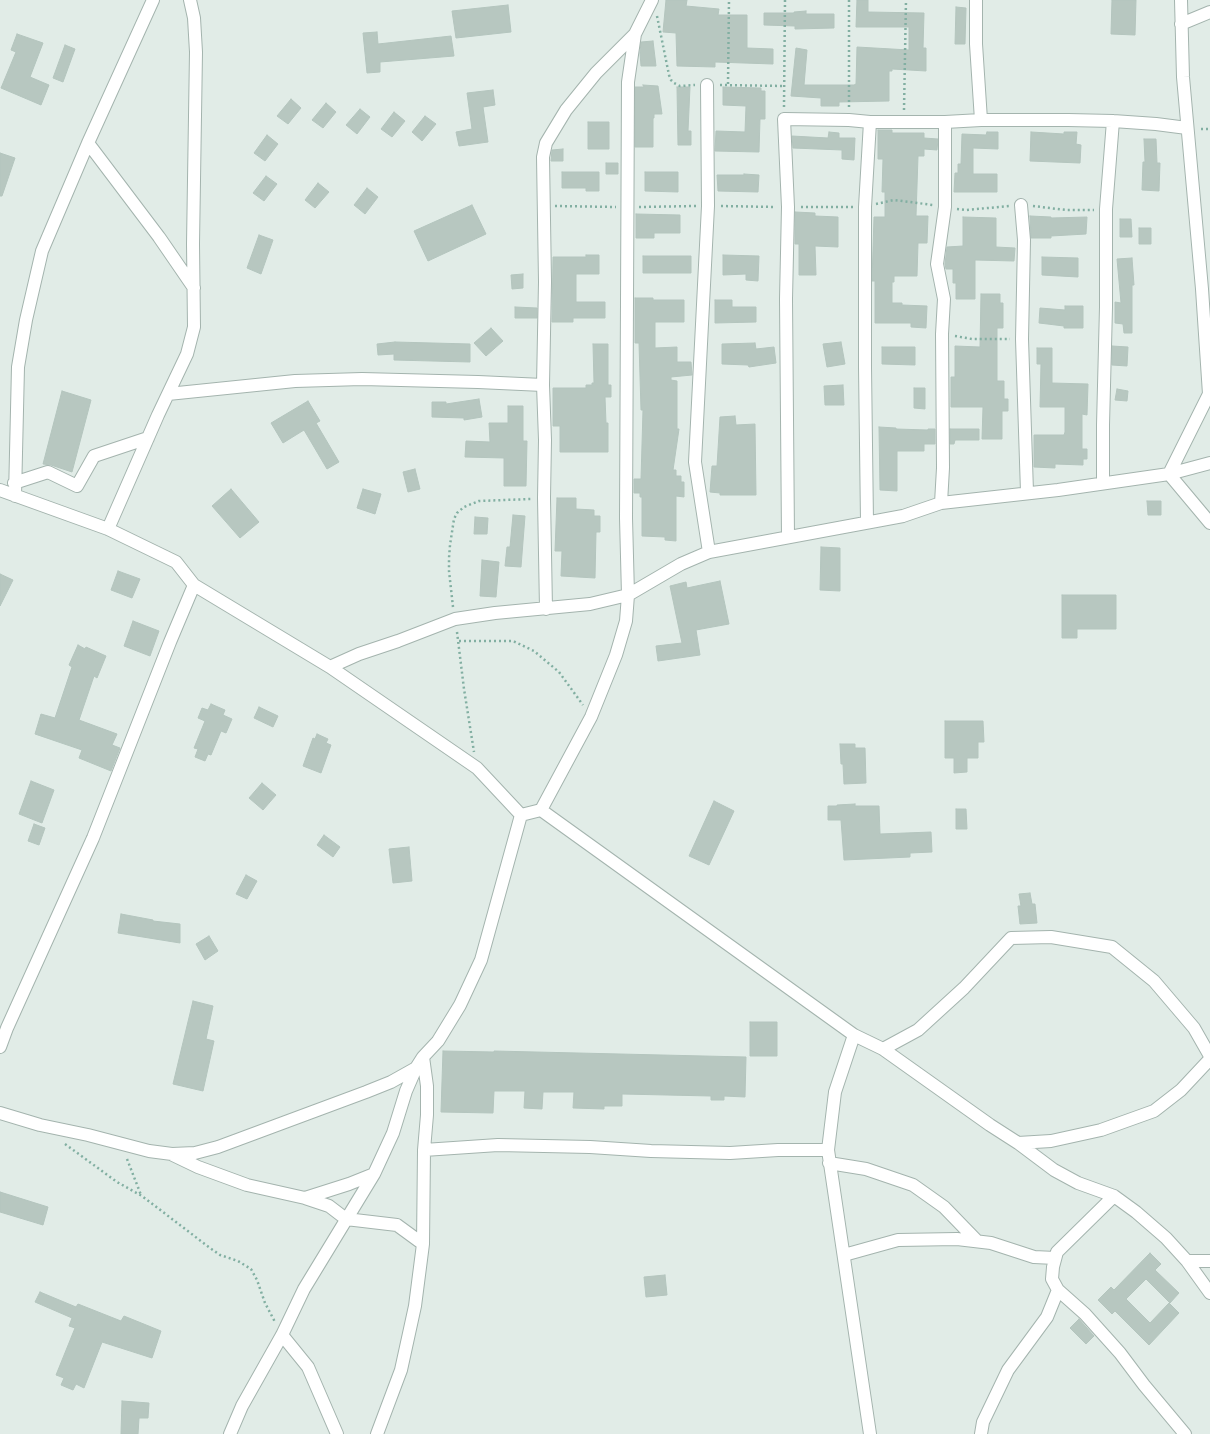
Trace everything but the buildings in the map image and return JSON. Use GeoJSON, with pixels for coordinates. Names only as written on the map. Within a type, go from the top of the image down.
{"type":"FeatureCollection","features":[{"type":"Feature","properties":{"kind":"street"},"geometry":{"type":"LineString","coordinates":[[15,496],[14,483],[18,367],[26,320],[42,251],[88,143],[153,0]]}},
{"type":"Feature","properties":{"kind":"street"},"geometry":{"type":"LineString","coordinates":[[108,529],[120,499],[187,354],[194,328],[193,244],[196,52],[194,18],[190,0]]}},
{"type":"Feature","properties":{"kind":"street"},"geometry":{"type":"LineString","coordinates":[[521,815],[541,810],[591,717],[616,655],[626,621],[628,595],[626,518],[628,82],[635,34],[652,0]]}},
{"type":"Feature","properties":{"kind":"street"},"geometry":{"type":"LineString","coordinates":[[976,0],[976,44],[981,120]]}},
{"type":"Feature","properties":{"kind":"street"},"geometry":{"type":"LineString","coordinates":[[1169,474],[1209,394],[1202,289],[1183,77],[1181,0]]}},
{"type":"Feature","properties":{"kind":"street"},"geometry":{"type":"LineString","coordinates":[[1182,24],[1210,12]]}},
{"type":"Feature","properties":{"kind":"street"},"geometry":{"type":"LineString","coordinates":[[546,609],[544,498],[545,440],[543,385],[543,156],[546,143],[566,110],[596,73],[635,34]]}},
{"type":"Feature","properties":{"kind":"street"},"geometry":{"type":"LineString","coordinates":[[707,85],[708,206],[695,462],[708,552]]}},
{"type":"Feature","properties":{"kind":"street"},"geometry":{"type":"LineString","coordinates":[[788,536],[786,299],[788,207],[784,119],[849,120],[870,122],[945,122],[981,120],[1113,121],[1187,128]]}},
{"type":"Feature","properties":{"kind":"street"},"geometry":{"type":"LineString","coordinates":[[1103,483],[1102,425],[1106,315],[1106,209],[1113,121]]}},
{"type":"Feature","properties":{"kind":"street"},"geometry":{"type":"LineString","coordinates":[[867,522],[864,367],[865,222],[870,122]]}},
{"type":"Feature","properties":{"kind":"street"},"geometry":{"type":"LineString","coordinates":[[941,503],[943,468],[942,334],[944,299],[937,264],[945,207],[945,122]]}},
{"type":"Feature","properties":{"kind":"street"},"geometry":{"type":"LineString","coordinates":[[88,143],[159,237],[194,288]]}},
{"type":"Feature","properties":{"kind":"street"},"geometry":{"type":"LineString","coordinates":[[1021,205],[1024,240],[1022,339],[1028,492]]}},
{"type":"Feature","properties":{"kind":"street"},"geometry":{"type":"LineString","coordinates":[[168,394],[295,381],[362,380],[478,382],[543,385]]}},
{"type":"Feature","properties":{"kind":"street"},"geometry":{"type":"LineString","coordinates":[[14,483],[48,472],[76,486],[94,456],[148,438]]}},
{"type":"Feature","properties":{"kind":"street"},"geometry":{"type":"LineString","coordinates":[[330,667],[359,654],[455,619],[495,613],[590,604],[628,595],[681,564],[708,552],[902,516],[941,503],[1028,492],[1058,490],[1169,474],[1210,463]]}},
{"type":"Feature","properties":{"kind":"street"},"geometry":{"type":"LineString","coordinates":[[1169,474],[1210,523]]}},
{"type":"Feature","properties":{"kind":"street"},"geometry":{"type":"LineString","coordinates":[[0,490],[108,529],[176,562],[194,585],[330,667],[477,768],[521,815]]}},
{"type":"Feature","properties":{"kind":"street"},"geometry":{"type":"LineString","coordinates":[[0,1047],[7,1028],[93,838],[194,585]]}},
{"type":"Feature","properties":{"kind":"street"},"geometry":{"type":"LineString","coordinates":[[541,810],[854,1036],[883,1049],[990,1125],[1018,1143],[1054,1170],[1078,1183],[1114,1196],[1136,1212],[1166,1238],[1187,1262],[1210,1293]]}},
{"type":"Feature","properties":{"kind":"street"},"geometry":{"type":"LineString","coordinates":[[230,1434],[242,1406],[282,1335],[304,1289],[374,1174],[393,1133],[406,1091],[416,1068],[423,1057],[438,1041],[456,1011],[481,960],[521,815]]}},
{"type":"Feature","properties":{"kind":"street"},"geometry":{"type":"LineString","coordinates":[[883,1049],[918,1030],[964,988],[1011,938],[1051,937],[1112,946],[1154,981],[1194,1028],[1210,1058],[1181,1090],[1154,1111],[1101,1130],[1051,1141],[1018,1143]]}},
{"type":"Feature","properties":{"kind":"street"},"geometry":{"type":"LineString","coordinates":[[854,1036],[835,1092],[828,1150],[870,1434]]}},
{"type":"Feature","properties":{"kind":"street"},"geometry":{"type":"LineString","coordinates":[[377,1434],[388,1407],[402,1363],[416,1306],[423,1244],[424,1150],[427,1115],[427,1086],[423,1057]]}},
{"type":"Feature","properties":{"kind":"street"},"geometry":{"type":"LineString","coordinates":[[0,1112],[40,1125],[149,1151],[172,1154],[195,1153],[218,1148],[392,1082],[416,1068]]}},
{"type":"Feature","properties":{"kind":"street"},"geometry":{"type":"LineString","coordinates":[[424,1150],[498,1145],[730,1153],[778,1150],[828,1150]]}},
{"type":"Feature","properties":{"kind":"street"},"geometry":{"type":"LineString","coordinates":[[172,1154],[198,1167],[241,1182],[281,1194],[305,1198],[329,1206],[346,1218],[397,1225],[423,1244]]}},
{"type":"Feature","properties":{"kind":"street"},"geometry":{"type":"LineString","coordinates":[[830,1164],[866,1169],[913,1185],[944,1207],[977,1241]]}},
{"type":"Feature","properties":{"kind":"street"},"geometry":{"type":"LineString","coordinates":[[305,1198],[349,1184],[374,1174]]}},
{"type":"Feature","properties":{"kind":"street"},"geometry":{"type":"LineString","coordinates":[[1114,1196],[1057,1252],[1052,1267],[1052,1279],[1058,1290],[1085,1314],[1120,1353],[1144,1385],[1185,1434]]}},
{"type":"Feature","properties":{"kind":"street"},"geometry":{"type":"LineString","coordinates":[[844,1256],[898,1240],[957,1239],[991,1243],[1034,1257],[1055,1258]]}},
{"type":"Feature","properties":{"kind":"street"},"geometry":{"type":"LineString","coordinates":[[1187,1262],[1210,1261]]}},
{"type":"Feature","properties":{"kind":"street"},"geometry":{"type":"LineString","coordinates":[[981,1434],[983,1422],[1008,1370],[1047,1317],[1058,1290]]}},
{"type":"Feature","properties":{"kind":"street"},"geometry":{"type":"LineString","coordinates":[[282,1335],[308,1367],[337,1434]]}},
{"type":"Feature","properties":{"kind":"path"},"geometry":{"type":"LineString","coordinates":[[652,0],[658,19],[668,75],[674,83],[680,86],[728,84],[784,86]]}},
{"type":"Feature","properties":{"kind":"path"},"geometry":{"type":"LineString","coordinates":[[728,84],[729,0]]}},
{"type":"Feature","properties":{"kind":"path"},"geometry":{"type":"LineString","coordinates":[[784,119],[785,0]]}},
{"type":"Feature","properties":{"kind":"path"},"geometry":{"type":"LineString","coordinates":[[849,0],[849,120]]}},
{"type":"Feature","properties":{"kind":"path"},"geometry":{"type":"LineString","coordinates":[[904,122],[906,0]]}},
{"type":"Feature","properties":{"kind":"path"},"geometry":{"type":"LineString","coordinates":[[1021,205],[1066,210],[1106,209]]}},
{"type":"Feature","properties":{"kind":"path"},"geometry":{"type":"LineString","coordinates":[[942,334],[972,339],[1022,339]]}},
{"type":"Feature","properties":{"kind":"path"},"geometry":{"type":"LineString","coordinates":[[477,768],[464,689],[450,577],[450,545],[454,519],[457,513],[464,507],[479,501],[544,498]]}},
{"type":"Feature","properties":{"kind":"path"},"geometry":{"type":"LineString","coordinates":[[459,641],[512,641],[534,652],[559,672],[591,717]]}},
{"type":"Feature","properties":{"kind":"path"},"geometry":{"type":"LineString","coordinates":[[64,1142],[117,1182],[142,1196],[220,1255],[238,1261],[251,1269],[257,1280],[265,1303],[282,1335]]}},
{"type":"Feature","properties":{"kind":"path"},"geometry":{"type":"LineString","coordinates":[[122,1144],[142,1196]]}}]}
